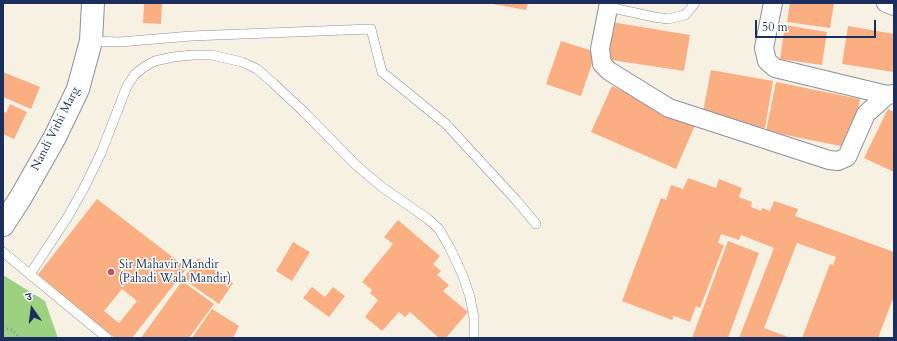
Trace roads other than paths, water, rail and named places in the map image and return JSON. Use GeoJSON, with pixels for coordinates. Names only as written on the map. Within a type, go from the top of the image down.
{"type":"FeatureCollection","features":[{"type":"Feature","properties":{"kind":"street","name":"Nandi Vithi Marg"},"geometry":{"type":"LineString","coordinates":[[3,225],[55,138],[78,89],[91,41],[93,3]]}},
{"type":"Feature","properties":{"kind":"street"},"geometry":{"type":"LineString","coordinates":[[773,3],[764,48],[767,61],[775,68],[890,95]]}},
{"type":"Feature","properties":{"kind":"street"},"geometry":{"type":"LineString","coordinates":[[886,3],[894,6]]}},
{"type":"Feature","properties":{"kind":"street"},"geometry":{"type":"LineString","coordinates":[[608,5],[600,49],[602,64],[609,71],[669,108],[829,160],[847,158],[866,114],[890,95]]}},
{"type":"Feature","properties":{"kind":"lane"},"geometry":{"type":"LineString","coordinates":[[608,5],[654,17],[668,19],[685,15],[695,3]]}},
{"type":"Feature","properties":{"kind":"lane"},"geometry":{"type":"LineString","coordinates":[[91,41],[120,42],[191,36],[371,29],[382,72],[446,124],[536,224]]}},
{"type":"Feature","properties":{"kind":"lane"},"geometry":{"type":"LineString","coordinates":[[30,274],[67,218],[84,188],[101,153],[127,86],[135,74],[155,61],[173,57],[212,55],[242,62],[257,69],[304,112],[357,166],[382,187],[428,219],[439,229],[450,248],[470,297],[474,318],[474,338]]}},
{"type":"Feature","properties":{"kind":"lane"},"geometry":{"type":"LineString","coordinates":[[3,252],[107,338]]}},
{"type":"Feature","properties":{"kind":"place","name":"Sir Mahavir Mandir (Pahadi Wala Mandir)"},"geometry":{"type":"Point","coordinates":[111,272]}}]}
